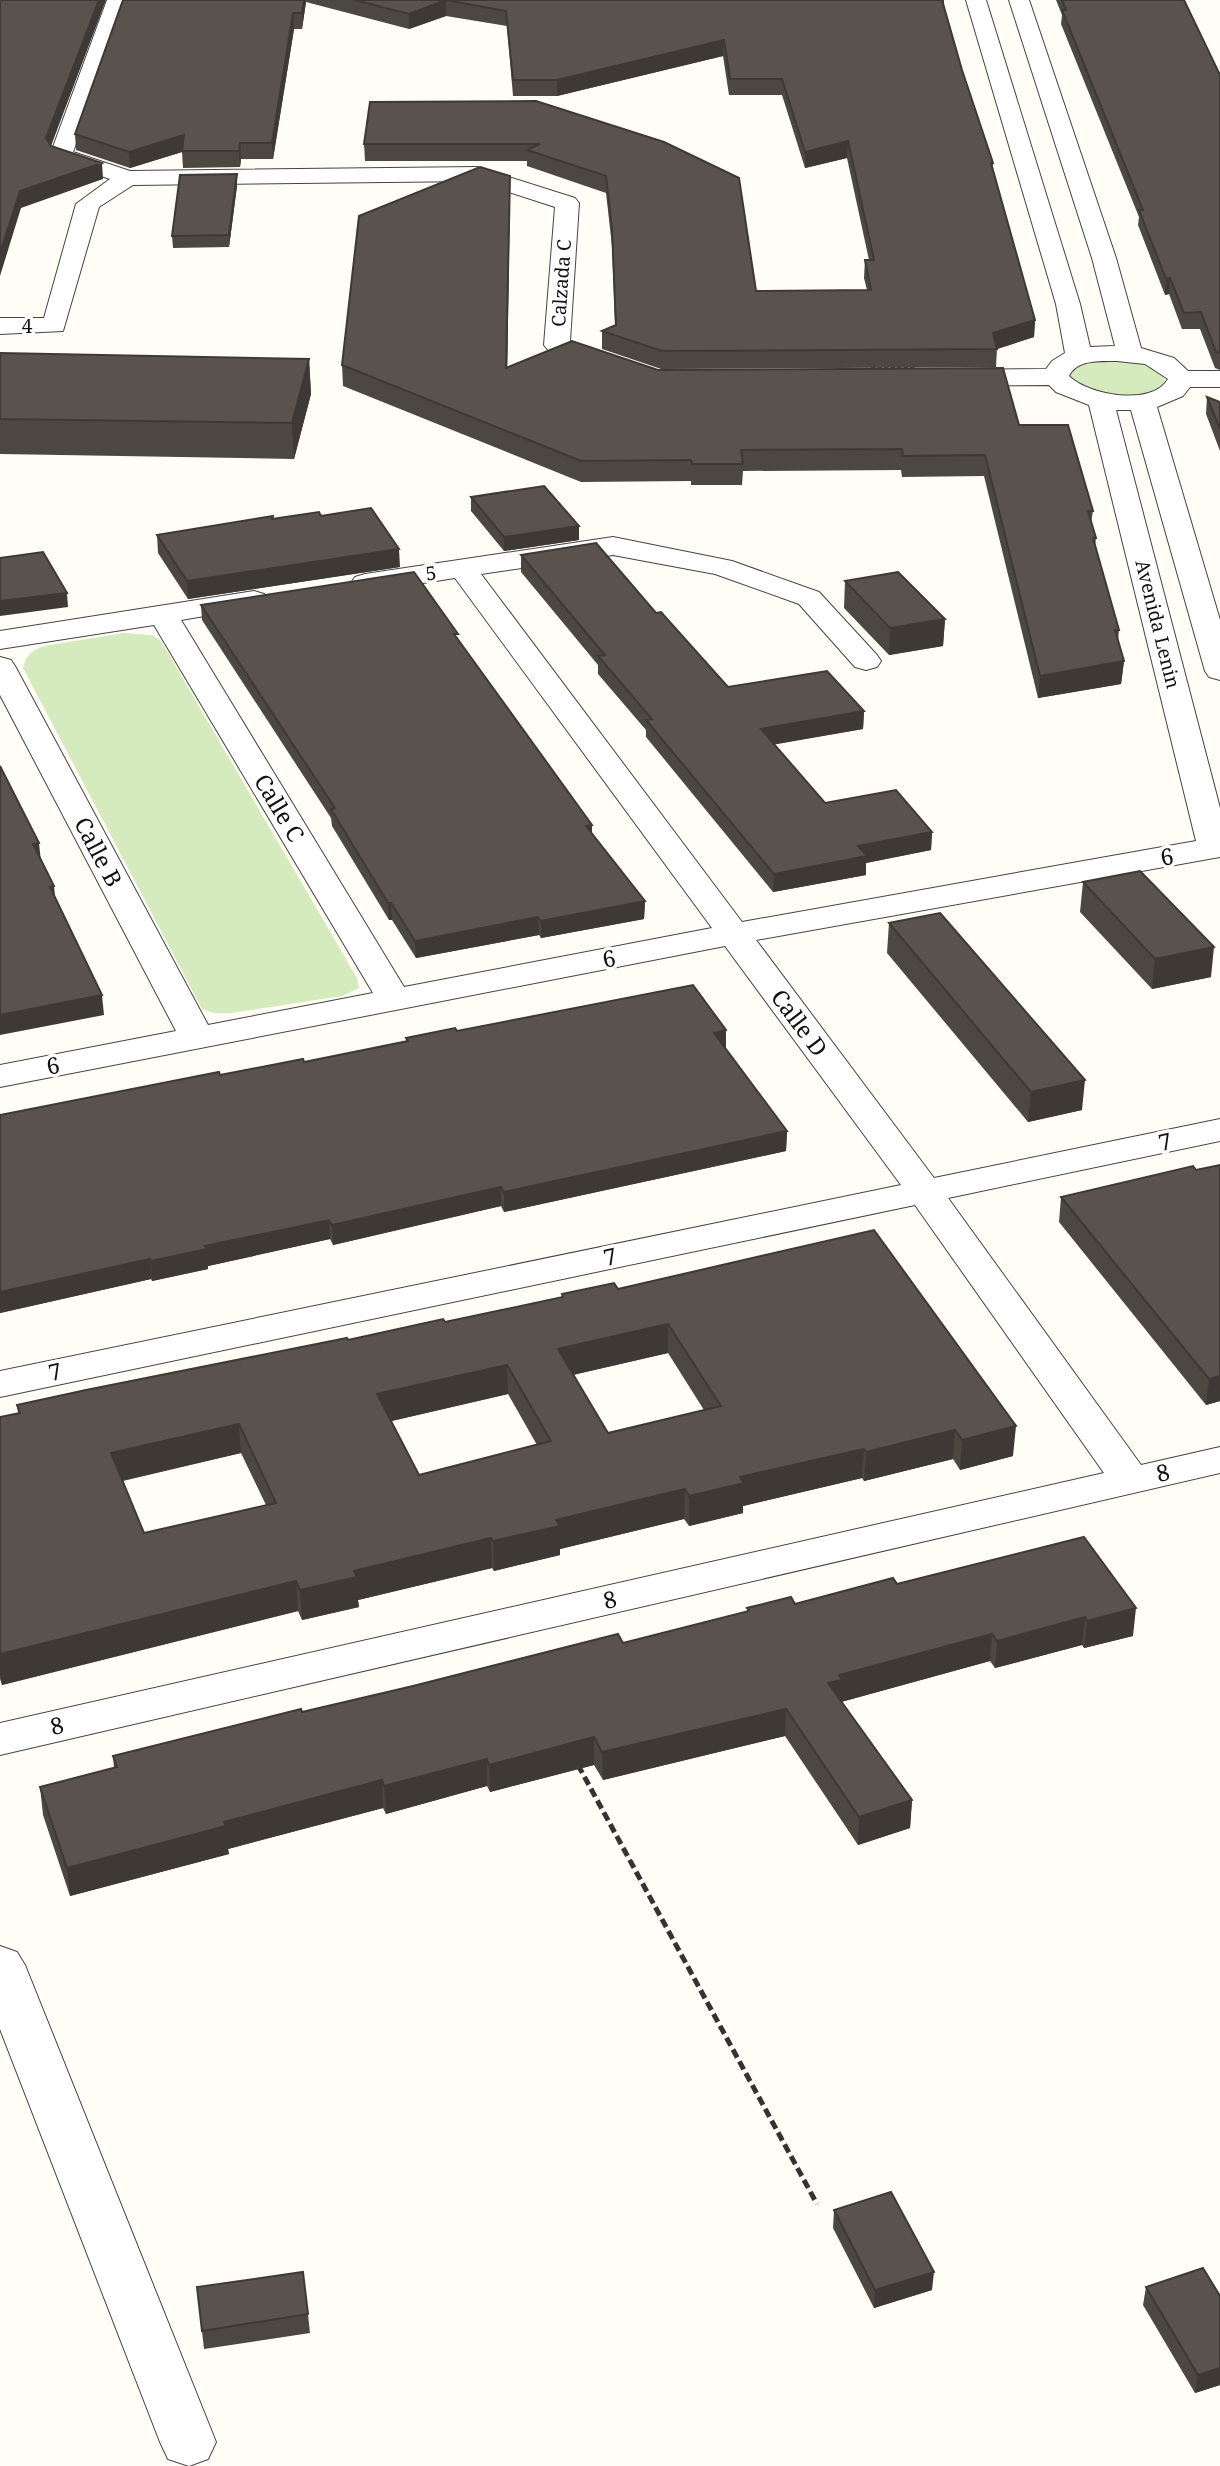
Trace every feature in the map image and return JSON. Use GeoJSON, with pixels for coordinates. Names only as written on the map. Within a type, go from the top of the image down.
{"type":"FeatureCollection","features":[{"type":"Feature","properties":{"kind":"street","name":"Calzada C"},"geometry":{"type":"LineString","coordinates":[[117,0],[61,155],[128,178],[477,174],[567,203],[557,345],[633,371]]}},
{"type":"Feature","properties":{"kind":"street"},"geometry":{"type":"LineString","coordinates":[[976,0],[1068,304],[1079,357]]}},
{"type":"Feature","properties":{"kind":"street"},"geometry":{"type":"LineString","coordinates":[[1019,0],[1104,258],[1130,354]]}},
{"type":"Feature","properties":{"kind":"street","name":"4"},"geometry":{"type":"LineString","coordinates":[[0,326],[54,326],[88,204],[128,178]]}},
{"type":"Feature","properties":{"kind":"street"},"geometry":{"type":"LineString","coordinates":[[1130,354],[1166,364],[1177,371],[1181,379],[1180,386],[1172,393],[1142,402],[1101,401],[1070,391],[1060,384],[1056,377],[1057,369],[1079,357],[1130,354]]}},
{"type":"Feature","properties":{"kind":"street"},"geometry":{"type":"LineString","coordinates":[[926,373],[1056,377]]}},
{"type":"Feature","properties":{"kind":"street"},"geometry":{"type":"LineString","coordinates":[[1181,379],[1220,379]]}},
{"type":"Feature","properties":{"kind":"street","name":"Avenida Lenin"},"geometry":{"type":"LineString","coordinates":[[1101,401],[1217,848]]}},
{"type":"Feature","properties":{"kind":"street","name":"Avenida Lenin"},"geometry":{"type":"LineString","coordinates":[[1142,402],[1220,671]]}},
{"type":"Feature","properties":{"kind":"street","name":"5"},"geometry":{"type":"LineString","coordinates":[[340,587],[613,546],[722,566],[809,598],[866,661]]}},
{"type":"Feature","properties":{"kind":"street","name":"Calle D"},"geometry":{"type":"LineString","coordinates":[[463,568],[924,1192],[1130,1481]]}},
{"type":"Feature","properties":{"kind":"street"},"geometry":{"type":"LineString","coordinates":[[0,640],[285,596]]}},
{"type":"Feature","properties":{"kind":"street","name":"Calle C"},"geometry":{"type":"LineString","coordinates":[[162,614],[396,1001]]}},
{"type":"Feature","properties":{"kind":"street","name":"Calle B"},"geometry":{"type":"LineString","coordinates":[[0,666],[197,1038]]}},
{"type":"Feature","properties":{"kind":"street","name":"6"},"geometry":{"type":"LineString","coordinates":[[0,1076],[733,934],[1217,848]]}},
{"type":"Feature","properties":{"kind":"street","name":"7"},"geometry":{"type":"LineString","coordinates":[[0,1384],[1220,1130]]}},
{"type":"Feature","properties":{"kind":"street","name":"8"},"geometry":{"type":"LineString","coordinates":[[0,1739],[1220,1460]]}},
{"type":"Feature","properties":{"kind":"street"},"geometry":{"type":"LineString","coordinates":[[0,1965],[188,2442]]}},
{"type":"Feature","properties":{"kind":"path"},"geometry":{"type":"LineString","coordinates":[[866,368],[926,373]]}},
{"type":"Feature","properties":{"kind":"path"},"geometry":{"type":"LineString","coordinates":[[575,1759],[817,2204]]}},
{"type":"Feature","properties":{"kind":"green space"},"geometry":{"type":"Polygon","coordinates":[[[1093,359],[1148,364],[1163,375],[1164,384],[1133,396],[1106,396],[1094,393],[1068,379],[1072,367],[1093,359]]]}},
{"type":"Feature","properties":{"kind":"green space"},"geometry":{"type":"Polygon","coordinates":[[[124,633],[152,635],[161,641],[357,978],[359,988],[342,996],[232,1013],[214,1013],[202,1009],[23,668],[30,654],[44,646],[124,633]]]}},
{"type":"Feature","properties":{"kind":"building"},"geometry":{"type":"Polygon","coordinates":[[[0,0],[99,0],[46,138],[51,146],[102,163],[20,191],[0,253],[0,0]]]}},
{"type":"Feature","properties":{"kind":"building"},"geometry":{"type":"Polygon","coordinates":[[[123,0],[304,0],[302,13],[293,13],[272,143],[240,143],[239,151],[182,151],[184,135],[129,152],[75,134],[123,0]]]}},
{"type":"Feature","properties":{"kind":"building"},"geometry":{"type":"Polygon","coordinates":[[[355,0],[446,0],[409,14],[355,0]]]}},
{"type":"Feature","properties":{"kind":"building"},"geometry":{"type":"Polygon","coordinates":[[[446,0],[942,0],[993,163],[1035,320],[993,333],[997,349],[662,351],[602,331],[616,325],[612,229],[606,176],[527,150],[540,144],[364,144],[370,102],[536,101],[664,142],[739,178],[756,291],[871,290],[865,260],[874,260],[848,141],[805,152],[782,79],[730,79],[724,40],[557,80],[513,80],[506,11],[446,0]]]}},
{"type":"Feature","properties":{"kind":"building"},"geometry":{"type":"Polygon","coordinates":[[[1062,0],[1184,0],[1220,75],[1220,353],[1216,352],[1201,312],[1184,313],[1170,278],[1166,279],[1139,210],[1143,210],[1062,10],[1066,10],[1062,0]]]}},
{"type":"Feature","properties":{"kind":"building"},"geometry":{"type":"Polygon","coordinates":[[[480,167],[510,176],[506,368],[572,341],[658,370],[1003,368],[1019,425],[1068,425],[1093,511],[1088,511],[1096,538],[1093,538],[1119,630],[1115,630],[1124,661],[1040,676],[985,455],[903,456],[902,449],[741,450],[743,464],[692,464],[691,460],[581,461],[342,365],[359,216],[480,167]]]}},
{"type":"Feature","properties":{"kind":"building"},"geometry":{"type":"Polygon","coordinates":[[[237,174],[229,235],[172,236],[180,175],[237,174]]]}},
{"type":"Feature","properties":{"kind":"building"},"geometry":{"type":"Polygon","coordinates":[[[0,353],[309,359],[292,423],[0,419],[0,353]]]}},
{"type":"Feature","properties":{"kind":"building"},"geometry":{"type":"Polygon","coordinates":[[[1207,397],[1220,402],[1220,429],[1207,397]]]}},
{"type":"Feature","properties":{"kind":"building"},"geometry":{"type":"Polygon","coordinates":[[[544,486],[579,526],[504,537],[471,497],[544,486]]]}},
{"type":"Feature","properties":{"kind":"building"},"geometry":{"type":"Polygon","coordinates":[[[371,508],[399,549],[187,581],[157,535],[273,516],[272,519],[319,512],[321,516],[371,508]]]}},
{"type":"Feature","properties":{"kind":"building"},"geometry":{"type":"Polygon","coordinates":[[[596,543],[656,613],[661,612],[728,687],[827,671],[864,711],[761,729],[825,803],[896,790],[932,832],[858,846],[867,856],[774,874],[646,720],[652,719],[598,656],[605,655],[521,555],[596,543]]]}},
{"type":"Feature","properties":{"kind":"building"},"geometry":{"type":"Polygon","coordinates":[[[43,552],[67,593],[0,601],[0,558],[43,552]]]}},
{"type":"Feature","properties":{"kind":"building"},"geometry":{"type":"Polygon","coordinates":[[[414,572],[458,634],[454,634],[592,825],[586,826],[645,901],[541,921],[538,917],[415,941],[391,903],[388,903],[331,809],[335,808],[201,605],[414,572]]]}},
{"type":"Feature","properties":{"kind":"building"},"geometry":{"type":"Polygon","coordinates":[[[898,572],[945,619],[890,628],[845,581],[898,572]]]}},
{"type":"Feature","properties":{"kind":"building"},"geometry":{"type":"Polygon","coordinates":[[[0,766],[39,843],[33,844],[54,886],[50,887],[102,995],[0,1015],[0,766]]]}},
{"type":"Feature","properties":{"kind":"building"},"geometry":{"type":"Polygon","coordinates":[[[1140,871],[1214,947],[1155,959],[1083,882],[1140,871]]]}},
{"type":"Feature","properties":{"kind":"building"},"geometry":{"type":"Polygon","coordinates":[[[940,913],[1085,1080],[1031,1092],[889,923],[940,913]]]}},
{"type":"Feature","properties":{"kind":"building"},"geometry":{"type":"Polygon","coordinates":[[[693,985],[726,1030],[714,1033],[787,1131],[504,1192],[501,1187],[332,1225],[329,1220],[205,1246],[207,1249],[0,1292],[0,1115],[219,1072],[220,1075],[303,1059],[304,1062],[408,1041],[406,1038],[455,1028],[457,1031],[693,985]]]}},
{"type":"Feature","properties":{"kind":"building"},"geometry":{"type":"Polygon","coordinates":[[[1220,1165],[1220,1376],[1209,1379],[1061,1197],[1193,1166],[1196,1170],[1220,1165]]]}},
{"type":"Feature","properties":{"kind":"building"},"geometry":{"type":"Polygon","coordinates":[[[874,1230],[1016,1426],[962,1440],[955,1430],[866,1452],[864,1449],[740,1477],[744,1483],[689,1496],[685,1489],[556,1520],[560,1526],[493,1541],[491,1538],[354,1571],[357,1577],[300,1590],[296,1581],[0,1654],[0,1417],[20,1413],[17,1405],[443,1319],[445,1322],[563,1297],[562,1294],[614,1283],[618,1289],[874,1230]],[[668,1324],[558,1349],[608,1433],[721,1406],[668,1324]],[[507,1365],[377,1394],[419,1475],[551,1441],[507,1365]],[[239,1424],[111,1453],[144,1533],[276,1503],[239,1424]]]}},
{"type":"Feature","properties":{"kind":"building"},"geometry":{"type":"Polygon","coordinates":[[[1084,1537],[1136,1608],[1087,1621],[1085,1617],[997,1641],[992,1634],[839,1675],[842,1680],[828,1683],[912,1800],[859,1817],[786,1709],[602,1752],[594,1737],[489,1765],[487,1759],[384,1786],[382,1780],[224,1822],[226,1826],[67,1868],[40,1787],[117,1767],[113,1756],[301,1709],[302,1712],[413,1686],[618,1634],[623,1643],[749,1611],[747,1608],[791,1597],[795,1604],[893,1578],[897,1584],[1084,1537]]]}},
{"type":"Feature","properties":{"kind":"building"},"geometry":{"type":"Polygon","coordinates":[[[891,2192],[934,2272],[875,2290],[834,2210],[891,2192]]]}},
{"type":"Feature","properties":{"kind":"building"},"geometry":{"type":"Polygon","coordinates":[[[1203,2268],[1220,2296],[1220,2368],[1198,2375],[1146,2287],[1203,2268]]]}},
{"type":"Feature","properties":{"kind":"building"},"geometry":{"type":"Polygon","coordinates":[[[303,2272],[308,2314],[202,2331],[197,2287],[303,2272]]]}}]}
